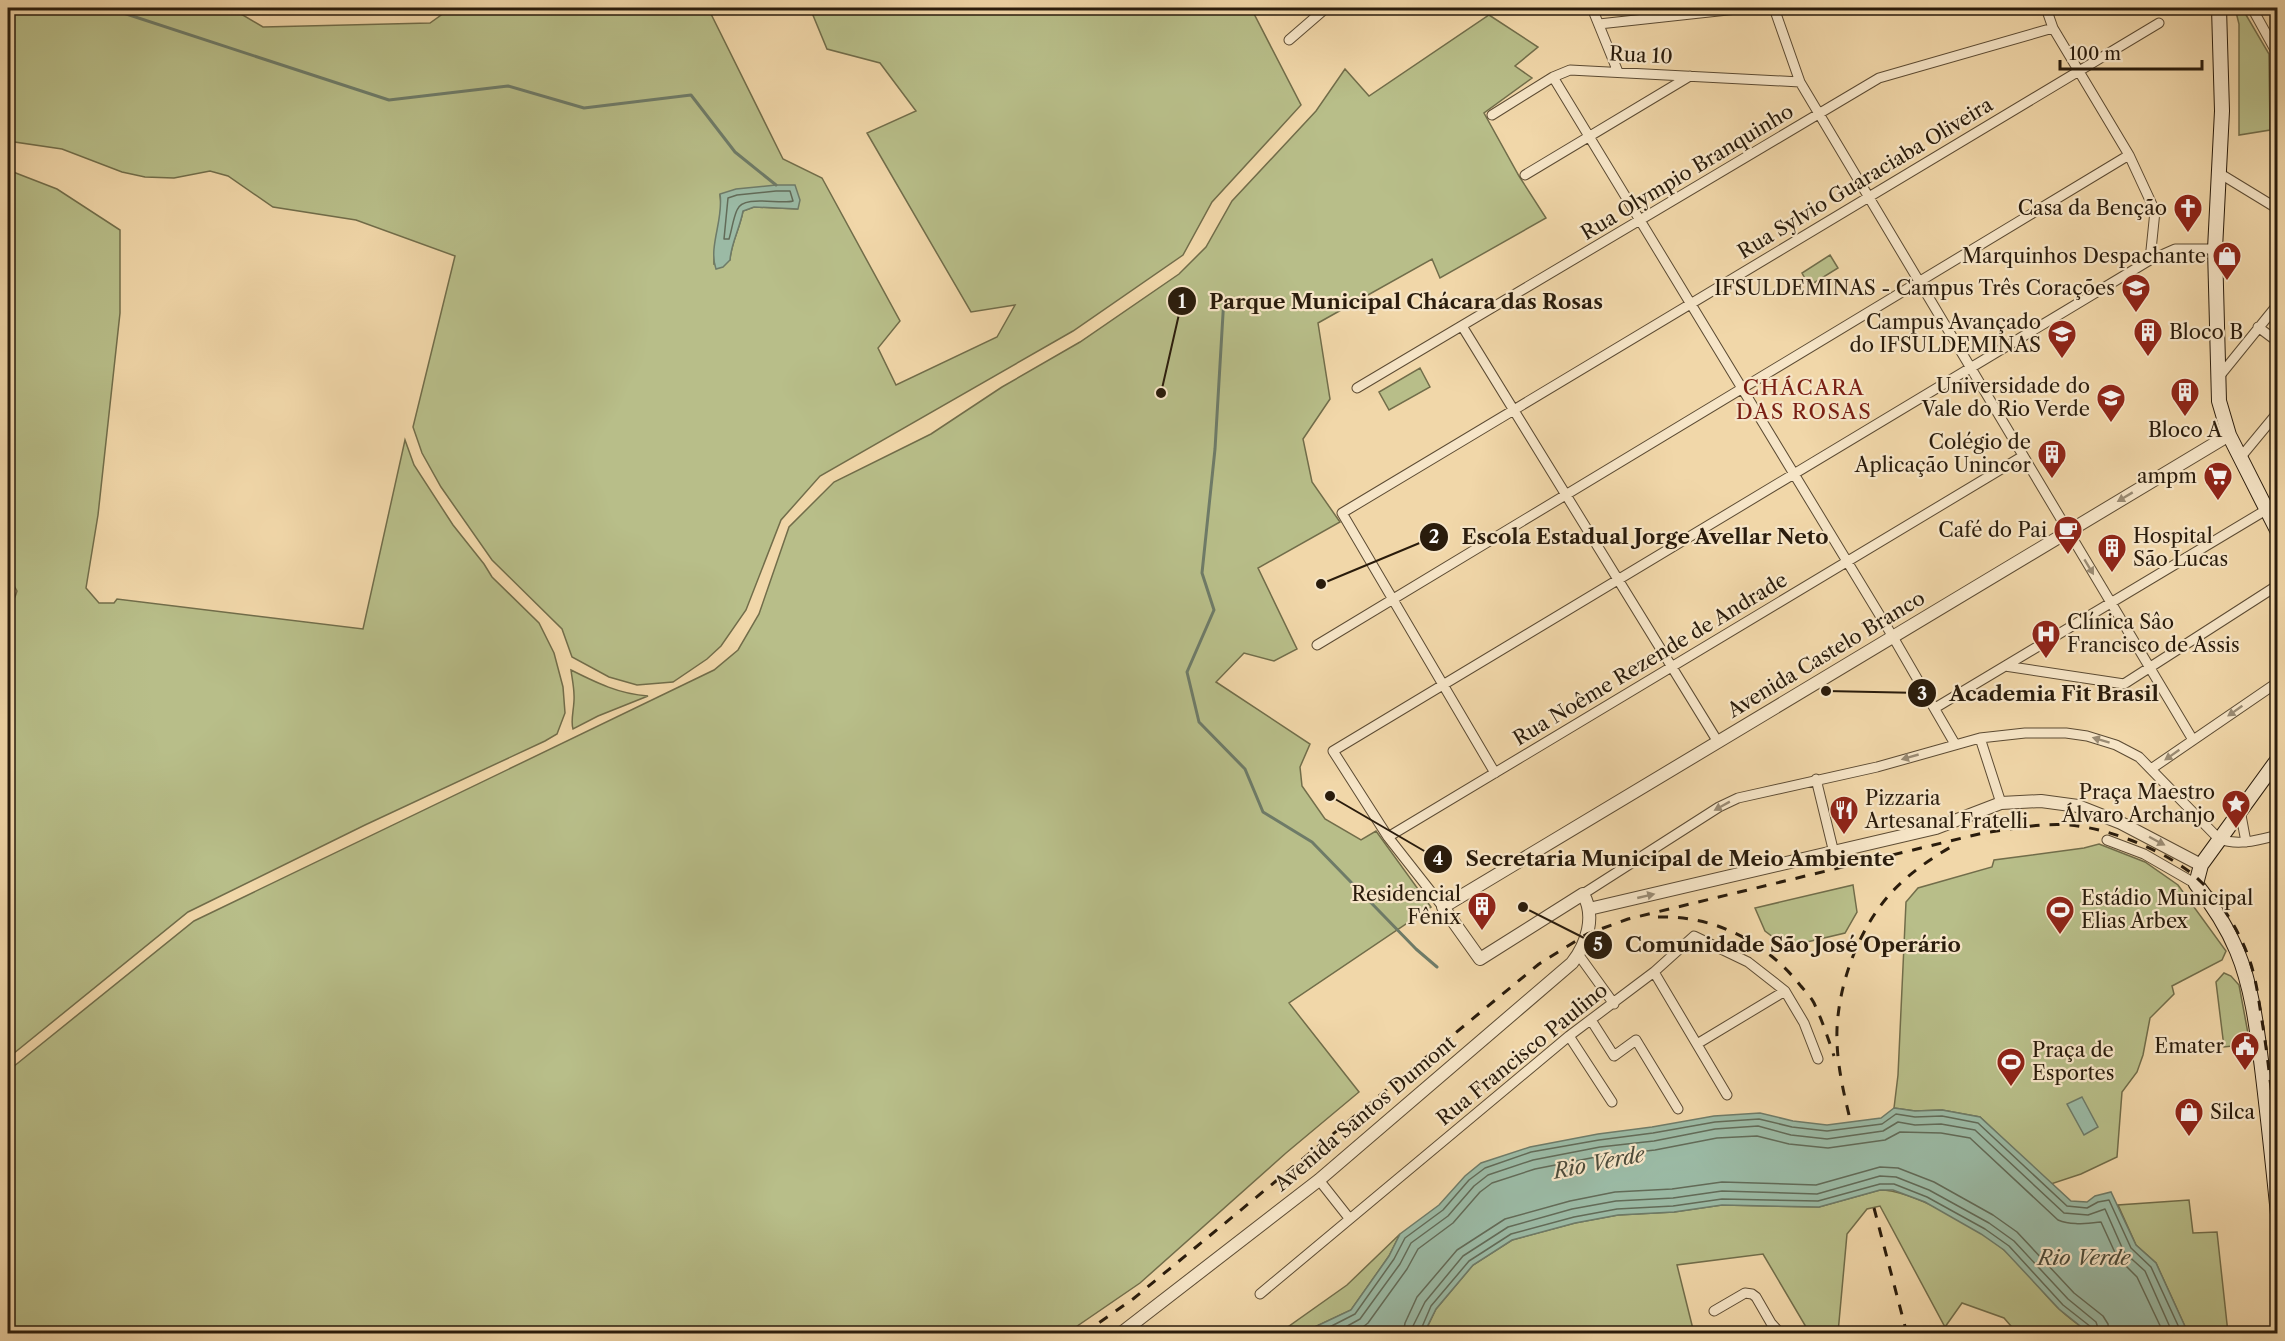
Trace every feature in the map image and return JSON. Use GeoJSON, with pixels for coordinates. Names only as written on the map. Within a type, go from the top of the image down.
{"type":"FeatureCollection","features":[{"type":"Feature","properties":{"kind":"main road"},"geometry":{"type":"LineString","coordinates":[[2219,8],[2222,111],[2215,249],[2219,402],[2229,435],[2276,526]]}},
{"type":"Feature","properties":{"kind":"main road"},"geometry":{"type":"LineString","coordinates":[[2277,759],[2201,865],[2196,884],[2209,900],[2238,953],[2252,1007],[2273,1114],[2277,1214]]}},
{"type":"Feature","properties":{"kind":"street"},"geometry":{"type":"LineString","coordinates":[[1289,40],[1326,8]]}},
{"type":"Feature","properties":{"kind":"street"},"geometry":{"type":"LineString","coordinates":[[1592,8],[1618,72]]}},
{"type":"Feature","properties":{"kind":"street"},"geometry":{"type":"LineString","coordinates":[[1599,24],[1684,11],[1746,8]]}},
{"type":"Feature","properties":{"kind":"street"},"geometry":{"type":"LineString","coordinates":[[1774,8],[1800,82],[2193,740]]}},
{"type":"Feature","properties":{"kind":"street"},"geometry":{"type":"LineString","coordinates":[[2046,8],[2078,72],[2129,155],[2155,211],[2150,260]]}},
{"type":"Feature","properties":{"kind":"street"},"geometry":{"type":"LineString","coordinates":[[2252,8],[2277,55]]}},
{"type":"Feature","properties":{"kind":"street","name":"Rua Sylvio Guaraciaba Oliveira"},"geometry":{"type":"LineString","coordinates":[[1394,600],[1342,513],[2159,23]]}},
{"type":"Feature","properties":{"kind":"street","name":"Rua Olympio Branquinho"},"geometry":{"type":"LineString","coordinates":[[1357,388],[1880,78],[2054,28]]}},
{"type":"Feature","properties":{"kind":"street","name":"Rua 10"},"geometry":{"type":"LineString","coordinates":[[1492,115],[1553,77],[1570,70],[1800,82]]}},
{"type":"Feature","properties":{"kind":"street"},"geometry":{"type":"LineString","coordinates":[[1525,175],[1689,76]]}},
{"type":"Feature","properties":{"kind":"street"},"geometry":{"type":"LineString","coordinates":[[1553,77],[1893,637],[1955,744]]}},
{"type":"Feature","properties":{"kind":"street"},"geometry":{"type":"LineString","coordinates":[[1317,645],[2129,155]]}},
{"type":"Feature","properties":{"kind":"street"},"geometry":{"type":"LineString","coordinates":[[2219,173],[2277,209]]}},
{"type":"Feature","properties":{"kind":"street"},"geometry":{"type":"LineString","coordinates":[[2215,249],[2175,249],[2150,260],[1333,752],[1388,837],[1480,959],[1719,807],[1738,798],[1877,767],[1980,738],[2025,733],[2087,736],[2116,745],[2139,757],[2219,839],[2229,842],[2246,842],[2277,835]]}},
{"type":"Feature","properties":{"kind":"street"},"geometry":{"type":"LineString","coordinates":[[2217,380],[2277,304]]}},
{"type":"Feature","properties":{"kind":"street"},"geometry":{"type":"LineString","coordinates":[[1462,326],[1718,742]]}},
{"type":"Feature","properties":{"kind":"street"},"geometry":{"type":"LineString","coordinates":[[2258,327],[2277,342]]}},
{"type":"Feature","properties":{"kind":"street"},"geometry":{"type":"LineString","coordinates":[[2240,458],[2277,412]]}},
{"type":"Feature","properties":{"kind":"street","name":"Avenida Castelo Branco"},"geometry":{"type":"LineString","coordinates":[[1443,907],[2229,435]]}},
{"type":"Feature","properties":{"kind":"street","name":"Rua Noême Rezende de Andrade"},"geometry":{"type":"LineString","coordinates":[[1388,837],[2023,456]]}},
{"type":"Feature","properties":{"kind":"street"},"geometry":{"type":"LineString","coordinates":[[1935,708],[2266,510]]}},
{"type":"Feature","properties":{"kind":"street"},"geometry":{"type":"LineString","coordinates":[[2005,666],[2124,684],[2277,585]]}},
{"type":"Feature","properties":{"kind":"street"},"geometry":{"type":"LineString","coordinates":[[1394,600],[1495,773]]}},
{"type":"Feature","properties":{"kind":"street"},"geometry":{"type":"LineString","coordinates":[[2025,654],[2035,671]]}},
{"type":"Feature","properties":{"kind":"street"},"geometry":{"type":"LineString","coordinates":[[2151,769],[2277,682]]}},
{"type":"Feature","properties":{"kind":"street"},"geometry":{"type":"LineString","coordinates":[[1980,738],[2001,803]]}},
{"type":"Feature","properties":{"kind":"street"},"geometry":{"type":"LineString","coordinates":[[1816,779],[1834,853]]}},
{"type":"Feature","properties":{"kind":"street"},"geometry":{"type":"LineString","coordinates":[[1589,909],[1936,828],[2001,803],[2041,801],[2078,806],[2121,823],[2201,865]]}},
{"type":"Feature","properties":{"kind":"street"},"geometry":{"type":"LineString","coordinates":[[2240,810],[2246,842]]}},
{"type":"Feature","properties":{"kind":"street"},"geometry":{"type":"LineString","coordinates":[[2107,840],[2144,854],[2196,884]]}},
{"type":"Feature","properties":{"kind":"street","name":"Avenida Santos Dumont"},"geometry":{"type":"LineString","coordinates":[[1120,1334],[1319,1180],[1572,963],[1587,934],[1589,909],[1583,894]]}},
{"type":"Feature","properties":{"kind":"street","name":"Rua Francisco Paulino"},"geometry":{"type":"LineString","coordinates":[[1260,1294],[1569,1036],[1654,972],[1694,936],[1748,962],[1785,991],[1804,1023],[1818,1059]]}},
{"type":"Feature","properties":{"kind":"street"},"geometry":{"type":"LineString","coordinates":[[1578,954],[1614,1004]]}},
{"type":"Feature","properties":{"kind":"street"},"geometry":{"type":"LineString","coordinates":[[1654,972],[1727,1095]]}},
{"type":"Feature","properties":{"kind":"street"},"geometry":{"type":"LineString","coordinates":[[1697,1044],[1785,991]]}},
{"type":"Feature","properties":{"kind":"street"},"geometry":{"type":"LineString","coordinates":[[1591,1020],[1614,1056],[1636,1040],[1678,1109]]}},
{"type":"Feature","properties":{"kind":"street"},"geometry":{"type":"LineString","coordinates":[[1569,1036],[1612,1102]]}},
{"type":"Feature","properties":{"kind":"street"},"geometry":{"type":"LineString","coordinates":[[1319,1180],[1349,1218]]}},
{"type":"Feature","properties":{"kind":"street"},"geometry":{"type":"LineString","coordinates":[[1714,1311],[1745,1293],[1752,1294],[1781,1334]]}},
{"type":"Feature","properties":{"kind":"green space"},"geometry":{"type":"Polygon","coordinates":[[[8,8],[231,8],[263,27],[430,23],[451,8],[708,8],[783,159],[822,178],[900,321],[878,348],[896,385],[997,337],[1015,305],[971,312],[867,133],[916,111],[880,63],[827,49],[810,8],[1251,8],[1301,105],[1212,202],[1183,255],[1073,331],[820,476],[781,520],[746,610],[721,646],[707,659],[673,682],[637,685],[609,677],[572,657],[562,629],[492,560],[441,487],[422,453],[413,427],[455,256],[356,220],[273,207],[228,176],[210,171],[174,178],[145,177],[122,172],[62,149],[8,141],[8,8]],[[720,195],[721,212],[714,264],[730,260],[743,211],[754,207],[798,209],[720,195]]]}},
{"type":"Feature","properties":{"kind":"green space"},"geometry":{"type":"Polygon","coordinates":[[[2235,8],[2242,8],[2269,54],[2270,130],[2239,135],[2239,24],[2235,8]]]}},
{"type":"Feature","properties":{"kind":"green space"},"geometry":{"type":"Polygon","coordinates":[[[1489,15],[1538,47],[1515,66],[1532,78],[1484,113],[1519,176],[1546,218],[1440,278],[1432,259],[1318,323],[1330,399],[1303,439],[1312,482],[1340,522],[1258,568],[1297,649],[1274,661],[1244,653],[1216,682],[1310,744],[1300,767],[1302,786],[1325,819],[1361,840],[1376,831],[1431,907],[1289,1003],[1359,1092],[1286,1153],[1140,1283],[1067,1333],[8,1333],[8,1071],[194,921],[714,670],[738,650],[759,614],[789,527],[834,482],[931,434],[1002,387],[1080,342],[1179,274],[1206,247],[1232,201],[1316,111],[1345,69],[1369,96],[1489,15]]]}},
{"type":"Feature","properties":{"kind":"green space"},"geometry":{"type":"Polygon","coordinates":[[[8,170],[57,189],[120,230],[120,313],[98,515],[86,588],[99,603],[114,603],[117,599],[363,629],[405,440],[414,465],[453,525],[492,577],[539,623],[554,653],[563,687],[565,713],[557,734],[545,741],[365,825],[188,912],[8,1058],[8,601],[15,597],[17,591],[8,575],[8,170]]]}},
{"type":"Feature","properties":{"kind":"green space"},"geometry":{"type":"Polygon","coordinates":[[[1830,255],[1838,268],[1809,286],[1802,273],[1830,255]]]}},
{"type":"Feature","properties":{"kind":"green space"},"geometry":{"type":"Polygon","coordinates":[[[1420,368],[1430,387],[1389,410],[1379,392],[1420,368]]]}},
{"type":"Feature","properties":{"kind":"green space"},"geometry":{"type":"Polygon","coordinates":[[[571,670],[618,690],[648,696],[598,716],[573,729],[574,692],[571,670]]]}},
{"type":"Feature","properties":{"kind":"green space"},"geometry":{"type":"Polygon","coordinates":[[[2099,844],[2145,862],[2178,885],[2226,951],[2222,960],[2172,986],[2174,994],[2150,1018],[2143,1055],[2137,1072],[2122,1092],[2117,1157],[2081,1174],[2051,1184],[1980,1117],[1942,1110],[1915,1111],[1894,1108],[1898,1075],[1906,902],[1918,888],[1992,867],[1994,860],[2099,844]]]}},
{"type":"Feature","properties":{"kind":"green space"},"geometry":{"type":"Polygon","coordinates":[[[1853,885],[1857,912],[1845,933],[1786,947],[1765,931],[1755,908],[1853,885]]]}},
{"type":"Feature","properties":{"kind":"green space"},"geometry":{"type":"Polygon","coordinates":[[[2224,973],[2231,976],[2239,985],[2250,1044],[2224,1047],[2216,982],[2224,973]]]}},
{"type":"Feature","properties":{"kind":"green space"},"geometry":{"type":"Polygon","coordinates":[[[1880,1190],[1909,1196],[1927,1203],[1979,1231],[2011,1256],[2057,1307],[2089,1333],[2017,1333],[2004,1318],[1962,1303],[1945,1327],[1880,1206],[1867,1209],[1847,1234],[1838,1333],[1813,1333],[1806,1327],[1763,1254],[1677,1265],[1694,1333],[1424,1334],[1436,1309],[1473,1265],[1512,1240],[1575,1223],[1618,1215],[1674,1212],[1722,1205],[1819,1207],[1880,1190]]]}},
{"type":"Feature","properties":{"kind":"green space"},"geometry":{"type":"Polygon","coordinates":[[[2189,1200],[2193,1233],[2217,1232],[2228,1333],[2188,1333],[2156,1263],[2136,1245],[2118,1205],[2189,1200]]]}},
{"type":"Feature","properties":{"kind":"green space"},"geometry":{"type":"Polygon","coordinates":[[[1400,1234],[1389,1256],[1351,1310],[1302,1333],[1278,1334],[1347,1285],[1400,1234]]]}},
{"type":"Feature","properties":{"kind":"water"},"geometry":{"type":"Polygon","coordinates":[[[795,185],[800,200],[798,209],[754,207],[743,211],[730,260],[723,267],[716,269],[714,252],[720,213],[720,194],[736,189],[795,185]]]}},
{"type":"Feature","properties":{"kind":"water"},"geometry":{"type":"Polygon","coordinates":[[[2082,1097],[2098,1127],[2084,1135],[2067,1104],[2082,1097]]]}},
{"type":"Feature","properties":{"kind":"water","name":"Rio Verde"},"geometry":{"type":"Polygon","coordinates":[[[1894,1108],[1915,1111],[1942,1110],[1980,1117],[2071,1201],[2087,1202],[2095,1196],[2111,1192],[2136,1245],[2156,1263],[2188,1333],[2089,1333],[2059,1309],[2004,1250],[1981,1234],[1925,1202],[1893,1190],[1880,1190],[1819,1207],[1722,1205],[1674,1212],[1618,1215],[1575,1223],[1512,1240],[1473,1265],[1436,1309],[1424,1333],[1302,1333],[1351,1310],[1389,1256],[1400,1234],[1439,1205],[1465,1176],[1481,1163],[1530,1147],[1714,1116],[1760,1113],[1793,1121],[1827,1125],[1881,1118],[1894,1108]]]}},
{"type":"Feature","properties":{"kind":"waterway"},"geometry":{"type":"LineString","coordinates":[[108,8],[389,100],[508,86],[584,108],[691,95],[735,152],[776,185]]}},
{"type":"Feature","properties":{"kind":"waterway"},"geometry":{"type":"LineString","coordinates":[[1224,297],[1215,449],[1202,573],[1214,610],[1187,672],[1199,722],[1245,769],[1263,812],[1312,842],[1416,949],[1437,967]]}},
{"type":"Feature","properties":{"kind":"railway"},"geometry":{"type":"LineString","coordinates":[[1083,1334],[1133,1299],[1539,964],[1587,934],[1628,919],[1983,833],[2047,825],[2069,825],[2102,831],[2154,850],[2185,868],[2205,886],[2232,923],[2243,943],[2252,968],[2266,1050],[2278,1155]]}},
{"type":"Feature","properties":{"kind":"railway"},"geometry":{"type":"LineString","coordinates":[[1849,1115],[1837,1051],[1837,1029],[1842,993],[1853,957],[1869,923],[1890,894],[1922,866],[1956,844]]}},
{"type":"Feature","properties":{"kind":"railway"},"geometry":{"type":"LineString","coordinates":[[1658,917],[1679,918],[1719,926],[1755,944],[1771,956],[1813,1001],[1834,1056]]}},
{"type":"Feature","properties":{"kind":"railway"},"geometry":{"type":"LineString","coordinates":[[1874,1208],[1907,1334]]}},
{"type":"Feature","properties":{"kind":"place","name":"Casa da Benção"},"geometry":{"type":"Point","coordinates":[2188,234]}},
{"type":"Feature","properties":{"kind":"place","name":"Marquinhos Despachante"},"geometry":{"type":"Point","coordinates":[2227,282]}},
{"type":"Feature","properties":{"kind":"place","name":"IFSULDEMINAS - Campus Três Corações"},"geometry":{"type":"Point","coordinates":[2136,314]}},
{"type":"Feature","properties":{"kind":"place","name":"Bloco B"},"geometry":{"type":"Point","coordinates":[2148,358]}},
{"type":"Feature","properties":{"kind":"place","name":"Campus Avançado do IFSULDEMINAS"},"geometry":{"type":"Point","coordinates":[2062,360]}},
{"type":"Feature","properties":{"kind":"place","name":"Parque Municipal Chácara das Rosas"},"geometry":{"type":"Point","coordinates":[1161,393]}},
{"type":"Feature","properties":{"kind":"place","name":"Bloco A"},"geometry":{"type":"Point","coordinates":[2185,418]}},
{"type":"Feature","properties":{"kind":"place","name":"Universidade do Vale do Rio Verde"},"geometry":{"type":"Point","coordinates":[2111,424]}},
{"type":"Feature","properties":{"kind":"place","name":"Colégio de Aplicação Unincor"},"geometry":{"type":"Point","coordinates":[2052,480]}},
{"type":"Feature","properties":{"kind":"place","name":"ampm"},"geometry":{"type":"Point","coordinates":[2218,502]}},
{"type":"Feature","properties":{"kind":"place","name":"Café do Pai"},"geometry":{"type":"Point","coordinates":[2068,556]}},
{"type":"Feature","properties":{"kind":"place","name":"Hospital São Lucas"},"geometry":{"type":"Point","coordinates":[2112,574]}},
{"type":"Feature","properties":{"kind":"place","name":"Escola Estadual Jorge Avellar Neto"},"geometry":{"type":"Point","coordinates":[1321,584]}},
{"type":"Feature","properties":{"kind":"place","name":"Clínica Sâo Francisco de Assis"},"geometry":{"type":"Point","coordinates":[2046,660]}},
{"type":"Feature","properties":{"kind":"place","name":"Academia Fit Brasil"},"geometry":{"type":"Point","coordinates":[1826,691]}},
{"type":"Feature","properties":{"kind":"place","name":"Secretaria Municipal de Meio Ambiente"},"geometry":{"type":"Point","coordinates":[1330,796]}},
{"type":"Feature","properties":{"kind":"place","name":"Praça Maestro Álvaro Archanjo"},"geometry":{"type":"Point","coordinates":[2236,830]}},
{"type":"Feature","properties":{"kind":"place","name":"Pizzaria Artesanal Fratelli"},"geometry":{"type":"Point","coordinates":[1844,836]}},
{"type":"Feature","properties":{"kind":"place","name":"Comunidade São José Operário"},"geometry":{"type":"Point","coordinates":[1523,907]}},
{"type":"Feature","properties":{"kind":"place","name":"Residencial Fênix"},"geometry":{"type":"Point","coordinates":[1482,932]}},
{"type":"Feature","properties":{"kind":"place","name":"Estádio Municipal Elias Arbex"},"geometry":{"type":"Point","coordinates":[2060,936]}},
{"type":"Feature","properties":{"kind":"place","name":"Emater"},"geometry":{"type":"Point","coordinates":[2245,1072]}},
{"type":"Feature","properties":{"kind":"place","name":"Praça de Esportes"},"geometry":{"type":"Point","coordinates":[2011,1088]}},
{"type":"Feature","properties":{"kind":"place","name":"Silca"},"geometry":{"type":"Point","coordinates":[2189,1138]}},
{"type":"Feature","properties":{"kind":"district","name":"CHÁCARA DAS ROSAS"},"geometry":{"type":"Point","coordinates":[1804,400]}}]}
